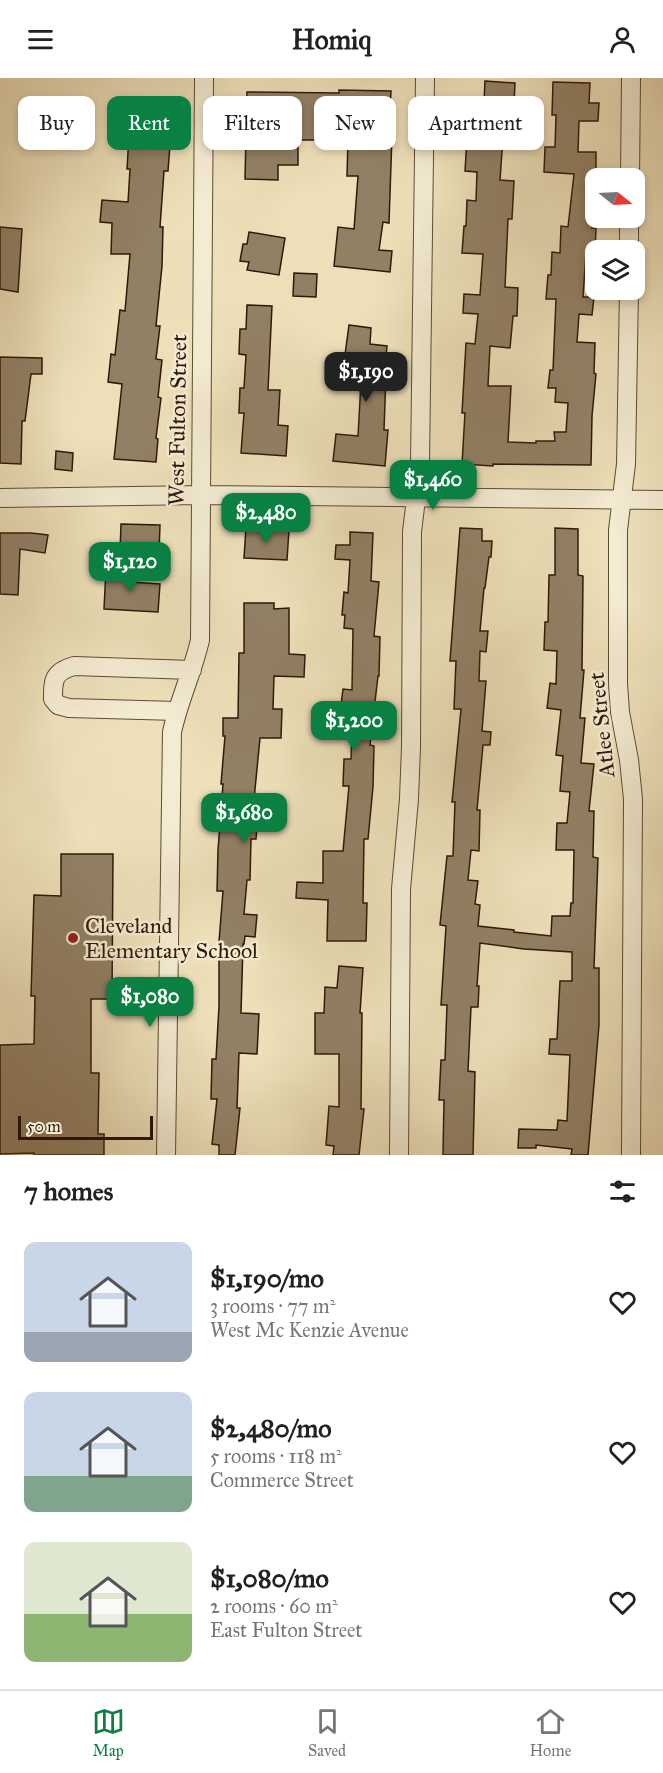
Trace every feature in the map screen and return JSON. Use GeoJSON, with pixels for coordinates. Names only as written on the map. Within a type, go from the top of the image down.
{"type":"FeatureCollection","features":[{"type":"Feature","properties":{"kind":"street","name":"West Fulton Street"},"geometry":{"type":"LineString","coordinates":[[166,1155],[172,732],[200,640],[204,78]]}},
{"type":"Feature","properties":{"kind":"street"},"geometry":{"type":"LineString","coordinates":[[399,1155],[403,858],[411,747],[412,532],[420,465],[425,78]]}},
{"type":"Feature","properties":{"kind":"street"},"geometry":{"type":"LineString","coordinates":[[630,168],[631,78]]}},
{"type":"Feature","properties":{"kind":"street","name":"Atlee Street"},"geometry":{"type":"LineString","coordinates":[[628,300],[626,464],[618,530],[618,684],[620,712],[630,760],[633,799],[631,1155]]}},
{"type":"Feature","properties":{"kind":"street"},"geometry":{"type":"LineString","coordinates":[[0,498],[200,495],[663,500]]}},
{"type":"Feature","properties":{"kind":"street"},"geometry":{"type":"LineString","coordinates":[[177,711],[69,708],[58,705],[53,699],[53,684],[56,675],[74,666],[192,670]]}},
{"type":"Feature","properties":{"kind":"building"},"geometry":{"type":"Polygon","coordinates":[[[485,81],[515,83],[514,96],[484,96],[485,81]]]}},
{"type":"Feature","properties":{"kind":"building"},"geometry":{"type":"Polygon","coordinates":[[[553,82],[590,83],[589,103],[599,103],[598,121],[579,121],[578,152],[596,152],[596,168],[585,168],[585,228],[596,228],[596,240],[585,240],[583,297],[585,300],[594,300],[592,315],[579,314],[577,342],[595,343],[594,373],[596,374],[591,465],[462,464],[466,343],[475,344],[478,314],[463,313],[464,294],[480,295],[483,254],[462,253],[467,200],[476,201],[477,172],[465,171],[466,150],[502,150],[500,180],[514,181],[512,219],[508,219],[505,287],[518,288],[517,316],[513,316],[510,348],[490,346],[488,386],[511,386],[508,442],[555,441],[554,432],[566,432],[568,403],[555,402],[556,388],[548,388],[550,370],[553,370],[556,299],[546,299],[548,275],[551,275],[552,252],[560,253],[561,226],[568,227],[574,174],[544,172],[545,147],[555,147],[556,115],[552,115],[553,82]]]}},
{"type":"Feature","properties":{"kind":"building"},"geometry":{"type":"Polygon","coordinates":[[[339,90],[391,91],[391,96],[314,96],[314,140],[302,140],[302,96],[247,96],[247,92],[339,93],[339,90]]]}},
{"type":"Feature","properties":{"kind":"building"},"geometry":{"type":"Polygon","coordinates":[[[128,150],[170,150],[168,171],[164,171],[160,227],[163,227],[162,266],[156,326],[160,326],[156,359],[162,360],[158,397],[161,398],[156,438],[158,439],[156,462],[114,459],[122,384],[108,382],[111,354],[115,355],[120,310],[125,311],[130,254],[111,254],[112,223],[100,222],[102,200],[128,202],[130,169],[127,169],[128,150]]]}},
{"type":"Feature","properties":{"kind":"building"},"geometry":{"type":"Polygon","coordinates":[[[246,150],[298,150],[298,165],[278,165],[278,180],[245,179],[246,150]]]}},
{"type":"Feature","properties":{"kind":"building"},"geometry":{"type":"Polygon","coordinates":[[[348,150],[391,150],[389,223],[383,222],[379,250],[392,251],[390,272],[334,266],[338,227],[354,229],[358,176],[347,176],[348,150]]]}},
{"type":"Feature","properties":{"kind":"building"},"geometry":{"type":"Polygon","coordinates":[[[0,227],[22,229],[18,292],[0,289],[0,227]]]}},
{"type":"Feature","properties":{"kind":"building"},"geometry":{"type":"Polygon","coordinates":[[[249,232],[285,238],[279,275],[247,270],[249,262],[240,261],[243,244],[247,244],[249,232]]]}},
{"type":"Feature","properties":{"kind":"building"},"geometry":{"type":"Polygon","coordinates":[[[294,273],[317,274],[316,297],[293,296],[294,273]]]}},
{"type":"Feature","properties":{"kind":"building"},"geometry":{"type":"Polygon","coordinates":[[[247,305],[272,306],[268,390],[280,390],[278,425],[288,426],[286,456],[241,453],[244,413],[239,413],[240,388],[244,388],[246,355],[239,354],[240,329],[246,329],[247,305]]]}},
{"type":"Feature","properties":{"kind":"building"},"geometry":{"type":"Polygon","coordinates":[[[349,325],[371,328],[370,344],[387,346],[384,375],[386,375],[384,430],[388,430],[385,466],[333,461],[336,434],[358,436],[362,364],[344,362],[349,325]]]}},
{"type":"Feature","properties":{"kind":"building"},"geometry":{"type":"Polygon","coordinates":[[[0,357],[42,358],[42,374],[31,374],[25,421],[22,421],[21,464],[0,463],[0,357]]]}},
{"type":"Feature","properties":{"kind":"building"},"geometry":{"type":"Polygon","coordinates":[[[56,451],[73,453],[72,471],[55,469],[56,451]]]}},
{"type":"Feature","properties":{"kind":"building"},"geometry":{"type":"Polygon","coordinates":[[[121,524],[160,525],[159,552],[120,552],[121,524]]]}},
{"type":"Feature","properties":{"kind":"building"},"geometry":{"type":"Polygon","coordinates":[[[246,527],[289,530],[287,560],[244,558],[246,527]]]}},
{"type":"Feature","properties":{"kind":"building"},"geometry":{"type":"Polygon","coordinates":[[[460,528],[482,529],[482,541],[492,541],[480,631],[488,631],[486,652],[480,651],[479,681],[486,681],[482,731],[491,732],[490,745],[483,745],[477,810],[480,810],[479,851],[471,850],[468,880],[478,881],[475,904],[480,905],[478,926],[551,936],[552,916],[570,916],[571,903],[573,903],[574,850],[556,850],[557,823],[567,823],[570,792],[560,791],[563,756],[556,755],[561,710],[547,708],[550,683],[556,684],[557,651],[544,650],[545,622],[548,622],[549,575],[555,575],[555,528],[578,529],[578,575],[583,576],[582,670],[584,670],[580,718],[585,718],[581,763],[594,764],[589,811],[594,811],[593,857],[598,858],[594,968],[599,968],[599,1025],[588,1155],[571,1155],[572,1149],[536,1145],[536,1148],[518,1148],[519,1129],[557,1130],[558,1120],[567,1121],[570,1055],[549,1054],[550,1039],[557,1039],[560,981],[572,981],[572,952],[480,943],[478,1007],[471,1007],[468,1071],[475,1072],[473,1155],[443,1155],[444,1100],[439,1100],[441,1060],[445,1060],[447,1005],[441,1005],[446,926],[440,925],[447,856],[453,856],[455,802],[452,802],[461,709],[454,709],[456,661],[450,661],[460,528]]]}},
{"type":"Feature","properties":{"kind":"building"},"geometry":{"type":"Polygon","coordinates":[[[350,532],[373,533],[371,581],[379,582],[374,636],[380,637],[379,676],[370,745],[374,746],[373,787],[368,839],[364,839],[363,903],[367,903],[366,941],[327,941],[328,900],[296,898],[297,882],[323,883],[323,851],[343,851],[349,786],[343,786],[344,759],[351,759],[352,731],[338,729],[343,689],[352,690],[353,629],[344,628],[345,615],[342,615],[344,592],[348,593],[350,560],[335,559],[336,545],[350,545],[350,532]]]}},
{"type":"Feature","properties":{"kind":"building"},"geometry":{"type":"Polygon","coordinates":[[[0,533],[48,535],[45,553],[20,549],[18,595],[0,594],[0,533]]]}},
{"type":"Feature","properties":{"kind":"building"},"geometry":{"type":"Polygon","coordinates":[[[106,569],[132,571],[131,582],[160,584],[158,612],[104,609],[106,569]]]}},
{"type":"Feature","properties":{"kind":"building"},"geometry":{"type":"Polygon","coordinates":[[[244,603],[274,603],[274,609],[289,608],[289,654],[305,655],[304,677],[274,676],[273,709],[282,709],[281,738],[260,738],[253,810],[264,811],[262,826],[257,826],[256,839],[251,839],[250,880],[247,880],[244,914],[257,915],[255,937],[245,936],[243,944],[241,1013],[259,1014],[257,1054],[239,1053],[237,1108],[240,1108],[235,1155],[219,1155],[219,1145],[212,1144],[217,1099],[211,1099],[212,1059],[216,1059],[219,942],[223,891],[217,891],[225,736],[223,736],[223,718],[238,718],[239,653],[244,653],[244,603]]]}},
{"type":"Feature","properties":{"kind":"building","name":"Cleveland Elementary School"},"geometry":{"type":"Polygon","coordinates":[[[61,854],[113,854],[112,999],[91,999],[91,1073],[99,1073],[98,1134],[104,1134],[104,1155],[0,1154],[0,1045],[34,1044],[35,996],[31,996],[34,895],[61,896],[61,854]]]}},
{"type":"Feature","properties":{"kind":"building"},"geometry":{"type":"Polygon","coordinates":[[[339,966],[363,968],[360,1013],[362,1013],[361,1109],[364,1109],[359,1155],[333,1155],[334,1146],[326,1145],[329,1106],[339,1107],[339,1054],[315,1054],[315,1013],[324,1013],[325,987],[337,988],[339,966]]]}},
{"type":"Feature","properties":{"kind":"place","name":"Cleveland Elementary School"},"geometry":{"type":"Point","coordinates":[73,938]}}]}
